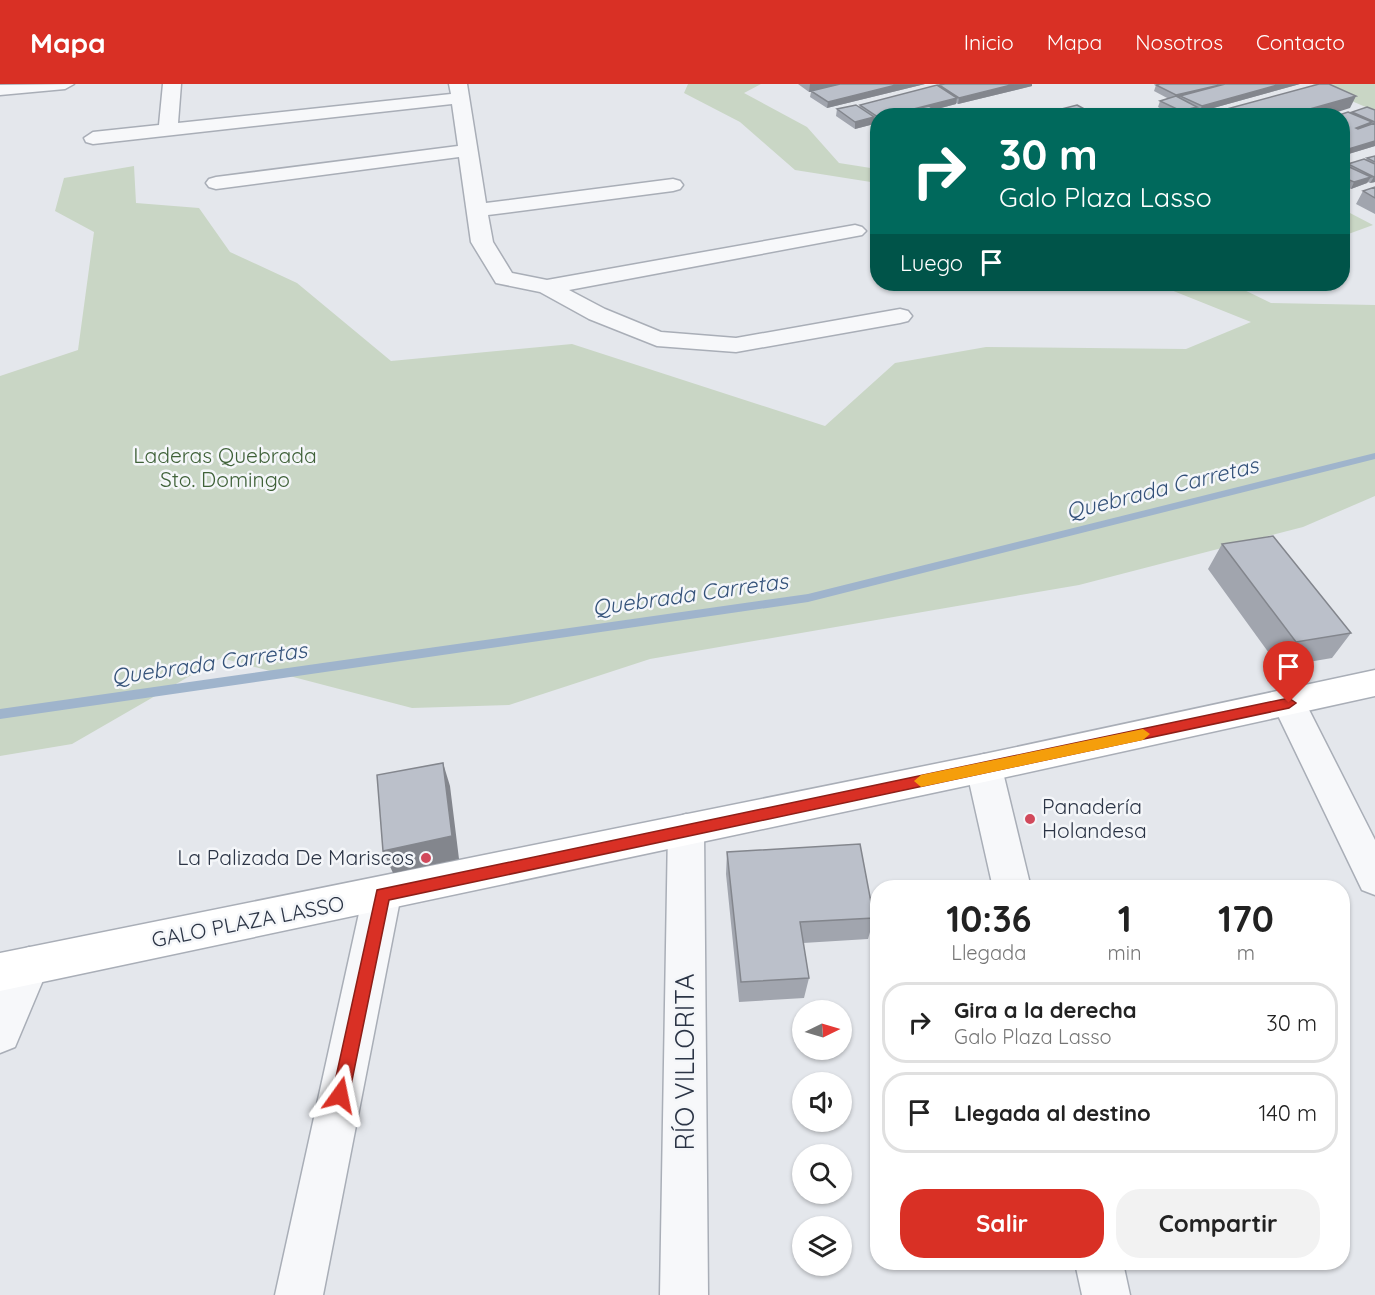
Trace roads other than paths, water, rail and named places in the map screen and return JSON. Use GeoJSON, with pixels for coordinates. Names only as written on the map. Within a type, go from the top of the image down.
{"type":"FeatureCollection","features":[{"type":"Feature","properties":{"kind":"street"},"geometry":{"type":"LineString","coordinates":[[0,90],[65,84]]}},
{"type":"Feature","properties":{"kind":"street"},"geometry":{"type":"LineString","coordinates":[[168,129],[172,84]]}},
{"type":"Feature","properties":{"kind":"street"},"geometry":{"type":"LineString","coordinates":[[93,138],[459,91],[482,242],[504,278],[547,287],[597,314],[657,339],[736,345],[900,316]]}},
{"type":"Feature","properties":{"kind":"street"},"geometry":{"type":"LineString","coordinates":[[216,183],[468,150]]}},
{"type":"Feature","properties":{"kind":"street"},"geometry":{"type":"LineString","coordinates":[[477,210],[673,185]]}},
{"type":"Feature","properties":{"kind":"street"},"geometry":{"type":"LineString","coordinates":[[547,287],[855,231]]}},
{"type":"Feature","properties":{"kind":"street","name":"GALO PLAZA LASSO"},"geometry":{"type":"LineString","coordinates":[[14,969],[382,895],[1375,683]]}},
{"type":"Feature","properties":{"kind":"street"},"geometry":{"type":"LineString","coordinates":[[1289,703],[1375,878]]}},
{"type":"Feature","properties":{"kind":"street"},"geometry":{"type":"LineString","coordinates":[[984,768],[1010,880]]}},
{"type":"Feature","properties":{"kind":"street","name":"RÍO VILLORITA"},"geometry":{"type":"LineString","coordinates":[[684,1295],[686,830]]}},
{"type":"Feature","properties":{"kind":"street"},"geometry":{"type":"LineString","coordinates":[[299,1295],[382,895]]}},
{"type":"Feature","properties":{"kind":"street"},"geometry":{"type":"LineString","coordinates":[[0,1032],[14,969]]}},
{"type":"Feature","properties":{"kind":"street"},"geometry":{"type":"LineString","coordinates":[[1101,1270],[1106,1295]]}},
{"type":"Feature","properties":{"kind":"waterway","name":"Quebrada Carretas"},"geometry":{"type":"LineString","coordinates":[[0,714],[808,598],[1375,456]]}},
{"type":"Feature","properties":{"kind":"place","name":"Panadería Holandesa"},"geometry":{"type":"Point","coordinates":[1030,819]}},
{"type":"Feature","properties":{"kind":"place","name":"La Palizada De Mariscos"},"geometry":{"type":"Point","coordinates":[426,858]}},
{"type":"Feature","properties":{"kind":"park label","name":"Laderas Quebrada Sto. Domingo"},"geometry":{"type":"Point","coordinates":[225,468]}}]}
